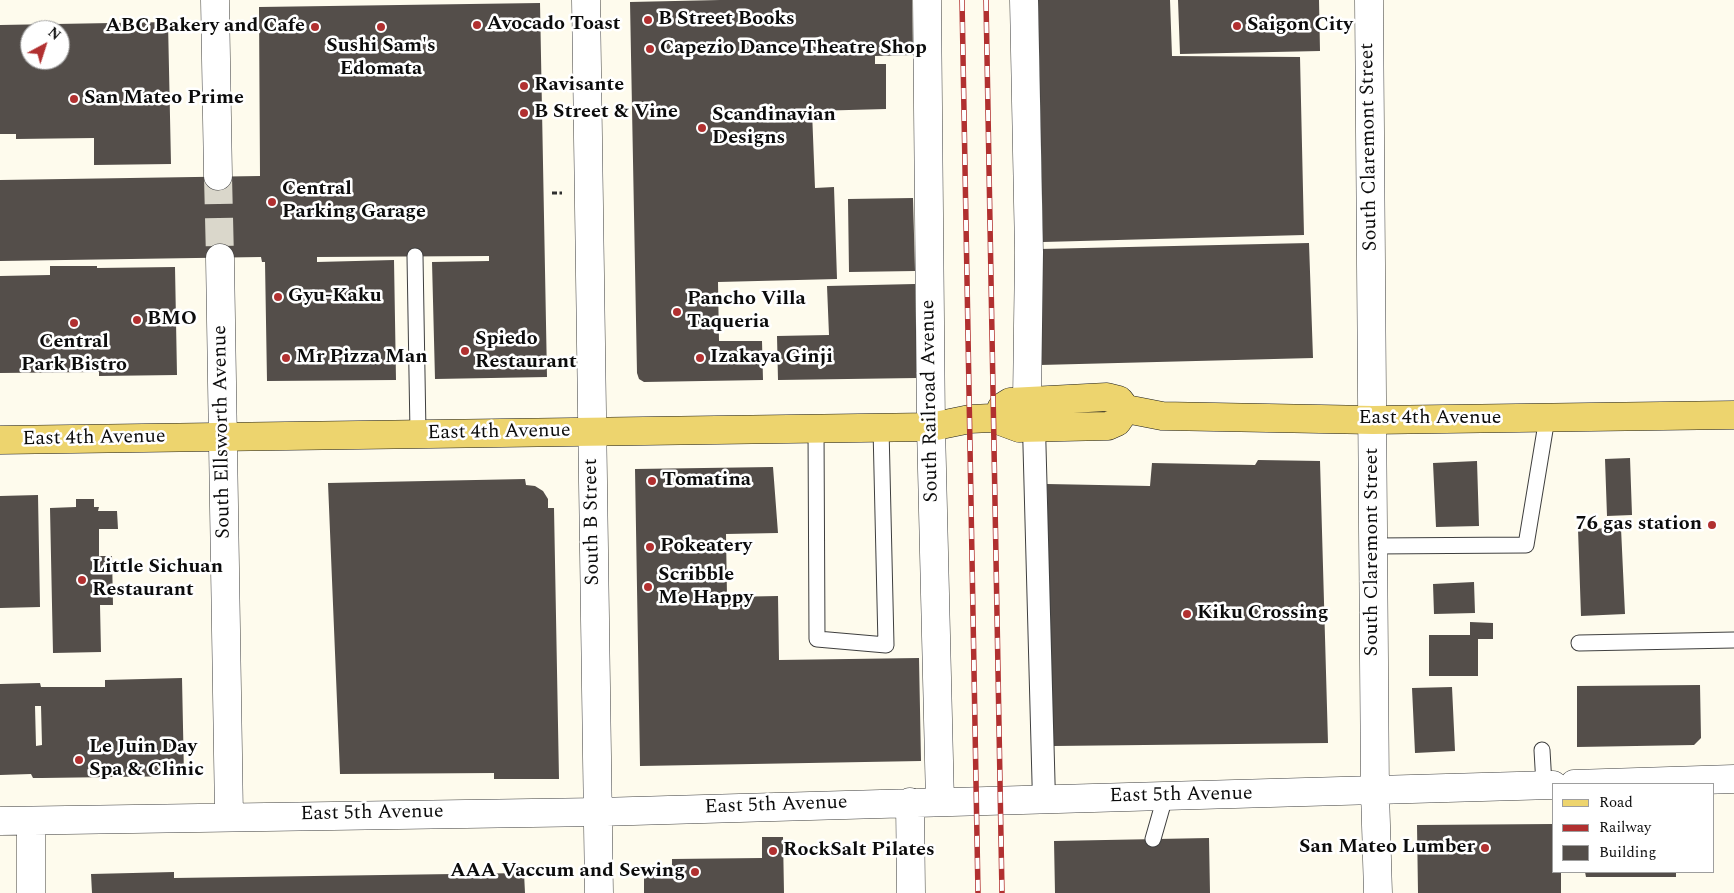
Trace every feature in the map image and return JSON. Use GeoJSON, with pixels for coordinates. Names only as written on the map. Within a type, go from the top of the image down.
{"type":"FeatureCollection","features":[{"type":"Feature","properties":{"kind":"main road","name":"East 4th Avenue"},"geometry":{"type":"LineString","coordinates":[[997,418],[1002,407],[1010,402],[1107,397],[1119,400],[1126,409],[1162,416],[1372,420],[1734,415]]}},
{"type":"Feature","properties":{"kind":"main road","name":"East 4th Avenue"},"geometry":{"type":"LineString","coordinates":[[0,440],[931,427],[970,419],[997,418],[1019,428],[1108,426],[1117,422],[1126,409]]}},
{"type":"Feature","properties":{"kind":"street"},"geometry":{"type":"LineString","coordinates":[[215,0],[218,176]]}},
{"type":"Feature","properties":{"kind":"street","name":"South B Street"},"geometry":{"type":"LineString","coordinates":[[586,0],[590,432],[599,893]]}},
{"type":"Feature","properties":{"kind":"street","name":"South Railroad Avenue"},"geometry":{"type":"LineString","coordinates":[[927,0],[931,427],[940,802]]}},
{"type":"Feature","properties":{"kind":"street"},"geometry":{"type":"LineString","coordinates":[[1024,0],[1029,252],[1027,400]]}},
{"type":"Feature","properties":{"kind":"street","name":"South Claremont Street"},"geometry":{"type":"LineString","coordinates":[[1369,0],[1375,791],[1378,893]]}},
{"type":"Feature","properties":{"kind":"street","name":"South Ellsworth Avenue"},"geometry":{"type":"LineString","coordinates":[[220,258],[229,816]]}},
{"type":"Feature","properties":{"kind":"street"},"geometry":{"type":"LineString","coordinates":[[1034,428],[1044,800]]}},
{"type":"Feature","properties":{"kind":"street"},"geometry":{"type":"LineString","coordinates":[[1606,783],[1734,779]]}},
{"type":"Feature","properties":{"kind":"street","name":"East 5th Avenue"},"geometry":{"type":"LineString","coordinates":[[0,821],[229,816],[598,812],[1549,785]]}},
{"type":"Feature","properties":{"kind":"street"},"geometry":{"type":"LineString","coordinates":[[910,802],[911,893]]}},
{"type":"Feature","properties":{"kind":"street"},"geometry":{"type":"LineString","coordinates":[[30,821],[31,893]]}},
{"type":"Feature","properties":{"kind":"lane"},"geometry":{"type":"LineString","coordinates":[[416,256],[418,433]]}},
{"type":"Feature","properties":{"kind":"lane"},"geometry":{"type":"LineString","coordinates":[[1373,546],[1526,545],[1547,418]]}},
{"type":"Feature","properties":{"kind":"lane"},"geometry":{"type":"LineString","coordinates":[[816,428],[817,640],[886,645],[880,428]]}},
{"type":"Feature","properties":{"kind":"lane"},"geometry":{"type":"LineString","coordinates":[[1579,643],[1734,640]]}},
{"type":"Feature","properties":{"kind":"lane"},"geometry":{"type":"LineString","coordinates":[[1542,750],[1549,785]]}},
{"type":"Feature","properties":{"kind":"lane"},"geometry":{"type":"LineString","coordinates":[[1152,839],[1166,797]]}},
{"type":"Feature","properties":{"kind":"building"},"geometry":{"type":"Polygon","coordinates":[[[912,0],[913,55],[875,56],[875,64],[886,64],[886,109],[812,111],[815,188],[834,187],[837,279],[718,282],[719,341],[762,341],[763,380],[644,382],[639,379],[637,373],[630,2],[912,0]]]}},
{"type":"Feature","properties":{"kind":"building"},"geometry":{"type":"Polygon","coordinates":[[[1038,0],[1170,0],[1172,56],[1300,57],[1304,235],[1043,242],[1038,0]]]}},
{"type":"Feature","properties":{"kind":"building"},"geometry":{"type":"Polygon","coordinates":[[[1178,0],[1319,0],[1320,51],[1180,54],[1178,0]]]}},
{"type":"Feature","properties":{"kind":"building"},"geometry":{"type":"Polygon","coordinates":[[[540,3],[547,377],[435,379],[432,262],[489,261],[489,256],[317,257],[317,262],[394,260],[396,380],[267,381],[265,262],[262,262],[261,257],[0,261],[0,180],[260,176],[259,7],[540,3]]]}},
{"type":"Feature","properties":{"kind":"building"},"geometry":{"type":"Polygon","coordinates":[[[168,22],[171,164],[94,165],[94,138],[16,139],[16,134],[0,134],[0,25],[20,25],[20,70],[70,70],[70,24],[168,22]]]}},
{"type":"Feature","properties":{"kind":"building"},"geometry":{"type":"Polygon","coordinates":[[[913,198],[915,271],[849,272],[848,199],[913,198]]]}},
{"type":"Feature","properties":{"kind":"building"},"geometry":{"type":"Polygon","coordinates":[[[1309,243],[1313,358],[1040,365],[1039,249],[1309,243]]]}},
{"type":"Feature","properties":{"kind":"building"},"geometry":{"type":"Polygon","coordinates":[[[50,266],[97,266],[97,268],[175,267],[177,375],[99,376],[99,372],[0,373],[0,276],[50,275],[50,266]]]}},
{"type":"Feature","properties":{"kind":"building"},"geometry":{"type":"Polygon","coordinates":[[[915,284],[917,378],[778,380],[777,336],[829,335],[827,286],[915,284]]]}},
{"type":"Feature","properties":{"kind":"building"},"geometry":{"type":"Polygon","coordinates":[[[1630,458],[1632,515],[1607,516],[1605,459],[1630,458]]]}},
{"type":"Feature","properties":{"kind":"building","name":"Kiku Crossing"},"geometry":{"type":"Polygon","coordinates":[[[1258,460],[1320,461],[1328,743],[1053,746],[1047,484],[1150,486],[1152,463],[1255,465],[1258,460]]]}},
{"type":"Feature","properties":{"kind":"building"},"geometry":{"type":"Polygon","coordinates":[[[1477,461],[1479,526],[1436,527],[1433,463],[1477,461]]]}},
{"type":"Feature","properties":{"kind":"building"},"geometry":{"type":"Polygon","coordinates":[[[773,467],[778,533],[726,534],[727,597],[778,596],[779,660],[919,658],[921,761],[640,766],[635,469],[773,467]]]}},
{"type":"Feature","properties":{"kind":"building"},"geometry":{"type":"Polygon","coordinates":[[[525,479],[526,485],[535,486],[543,491],[548,499],[548,508],[554,508],[559,779],[494,779],[494,773],[340,774],[328,483],[525,479]]]}},
{"type":"Feature","properties":{"kind":"building"},"geometry":{"type":"Polygon","coordinates":[[[38,495],[40,607],[0,608],[0,496],[38,495]]]}},
{"type":"Feature","properties":{"kind":"building","name":"Little Sichuan Restaurant"},"geometry":{"type":"Polygon","coordinates":[[[76,499],[94,499],[94,507],[99,507],[98,511],[117,511],[118,529],[99,529],[99,556],[112,556],[113,605],[100,605],[101,652],[53,653],[50,508],[76,507],[76,499]]]}},
{"type":"Feature","properties":{"kind":"building"},"geometry":{"type":"Polygon","coordinates":[[[1621,528],[1625,614],[1581,616],[1578,529],[1621,528]]]}},
{"type":"Feature","properties":{"kind":"building"},"geometry":{"type":"Polygon","coordinates":[[[1474,582],[1475,613],[1434,614],[1433,584],[1474,582]]]}},
{"type":"Feature","properties":{"kind":"building"},"geometry":{"type":"Polygon","coordinates":[[[1470,622],[1493,623],[1493,639],[1478,639],[1478,676],[1429,676],[1429,635],[1470,635],[1470,622]]]}},
{"type":"Feature","properties":{"kind":"building"},"geometry":{"type":"Polygon","coordinates":[[[182,678],[184,776],[33,778],[31,774],[0,775],[0,684],[40,683],[41,687],[105,687],[105,680],[182,678]],[[35,706],[36,746],[42,745],[41,706],[35,706]]]}},
{"type":"Feature","properties":{"kind":"building"},"geometry":{"type":"Polygon","coordinates":[[[1700,685],[1701,738],[1694,745],[1577,747],[1577,686],[1700,685]]]}},
{"type":"Feature","properties":{"kind":"building"},"geometry":{"type":"Polygon","coordinates":[[[1452,687],[1455,751],[1415,753],[1412,688],[1452,687]]]}},
{"type":"Feature","properties":{"kind":"building","name":"San Mateo Lumber"},"geometry":{"type":"Polygon","coordinates":[[[1552,824],[1552,873],[1561,873],[1561,893],[1418,893],[1417,825],[1552,824]]]}},
{"type":"Feature","properties":{"kind":"building"},"geometry":{"type":"Polygon","coordinates":[[[762,837],[783,837],[784,893],[644,893],[644,875],[672,875],[672,859],[762,858],[762,837]]]}},
{"type":"Feature","properties":{"kind":"building"},"geometry":{"type":"Polygon","coordinates":[[[1209,838],[1210,893],[1055,893],[1054,841],[1209,838]]]}},
{"type":"Feature","properties":{"kind":"building"},"geometry":{"type":"Polygon","coordinates":[[[174,872],[174,878],[524,873],[525,893],[92,893],[91,874],[174,872]]]}},
{"type":"Feature","properties":{"kind":"building"},"geometry":{"type":"Polygon","coordinates":[[[1585,873],[1676,873],[1676,877],[1586,877],[1585,873]]]}},
{"type":"Feature","properties":{"kind":"tunnel"},"geometry":{"type":"LineString","coordinates":[[218,176],[220,258]]}},
{"type":"Feature","properties":{"kind":"railway"},"geometry":{"type":"LineString","coordinates":[[962,0],[978,893]]}},
{"type":"Feature","properties":{"kind":"railway"},"geometry":{"type":"LineString","coordinates":[[986,0],[1002,893]]}},
{"type":"Feature","properties":{"kind":"place","name":"B Street Books"},"geometry":{"type":"Point","coordinates":[648,20]}},
{"type":"Feature","properties":{"kind":"place","name":"Avocado Toast"},"geometry":{"type":"Point","coordinates":[477,25]}},
{"type":"Feature","properties":{"kind":"place","name":"Saigon City"},"geometry":{"type":"Point","coordinates":[1237,26]}},
{"type":"Feature","properties":{"kind":"place","name":"ABC Bakery and Cafe"},"geometry":{"type":"Point","coordinates":[315,27]}},
{"type":"Feature","properties":{"kind":"place","name":"Sushi Sam's Edomata"},"geometry":{"type":"Point","coordinates":[381,27]}},
{"type":"Feature","properties":{"kind":"place","name":"Capezio Dance Theatre Shop"},"geometry":{"type":"Point","coordinates":[650,49]}},
{"type":"Feature","properties":{"kind":"place","name":"Ravisante"},"geometry":{"type":"Point","coordinates":[524,86]}},
{"type":"Feature","properties":{"kind":"place","name":"San Mateo Prime"},"geometry":{"type":"Point","coordinates":[74,99]}},
{"type":"Feature","properties":{"kind":"place","name":"B Street & Vine"},"geometry":{"type":"Point","coordinates":[524,113]}},
{"type":"Feature","properties":{"kind":"place","name":"Scandinavian Designs"},"geometry":{"type":"Point","coordinates":[702,128]}},
{"type":"Feature","properties":{"kind":"place","name":"Central Parking Garage"},"geometry":{"type":"Point","coordinates":[272,202]}},
{"type":"Feature","properties":{"kind":"place","name":"Gyu-Kaku"},"geometry":{"type":"Point","coordinates":[278,297]}},
{"type":"Feature","properties":{"kind":"place","name":"Pancho Villa Taqueria"},"geometry":{"type":"Point","coordinates":[677,312]}},
{"type":"Feature","properties":{"kind":"place","name":"BMO"},"geometry":{"type":"Point","coordinates":[137,320]}},
{"type":"Feature","properties":{"kind":"place","name":"Central Park Bistro"},"geometry":{"type":"Point","coordinates":[74,323]}},
{"type":"Feature","properties":{"kind":"place","name":"Spiedo Restaurant"},"geometry":{"type":"Point","coordinates":[465,351]}},
{"type":"Feature","properties":{"kind":"place","name":"Mr Pizza Man"},"geometry":{"type":"Point","coordinates":[286,358]}},
{"type":"Feature","properties":{"kind":"place","name":"Izakaya Ginji"},"geometry":{"type":"Point","coordinates":[700,358]}},
{"type":"Feature","properties":{"kind":"place","name":"Tomatina"},"geometry":{"type":"Point","coordinates":[652,481]}},
{"type":"Feature","properties":{"kind":"place","name":"76 gas station"},"geometry":{"type":"Point","coordinates":[1712,525]}},
{"type":"Feature","properties":{"kind":"place","name":"Pokeatery"},"geometry":{"type":"Point","coordinates":[650,547]}},
{"type":"Feature","properties":{"kind":"place","name":"Little Sichuan Restaurant"},"geometry":{"type":"Point","coordinates":[82,580]}},
{"type":"Feature","properties":{"kind":"place","name":"Scribble Me Happy"},"geometry":{"type":"Point","coordinates":[648,587]}},
{"type":"Feature","properties":{"kind":"place","name":"Kiku Crossing"},"geometry":{"type":"Point","coordinates":[1187,614]}},
{"type":"Feature","properties":{"kind":"place","name":"Le Juin Day Spa & Clinic"},"geometry":{"type":"Point","coordinates":[79,760]}},
{"type":"Feature","properties":{"kind":"place","name":"San Mateo Lumber"},"geometry":{"type":"Point","coordinates":[1485,848]}},
{"type":"Feature","properties":{"kind":"place","name":"RockSalt Pilates"},"geometry":{"type":"Point","coordinates":[773,851]}},
{"type":"Feature","properties":{"kind":"place","name":"AAA Vaccum and Sewing"},"geometry":{"type":"Point","coordinates":[695,872]}}]}
